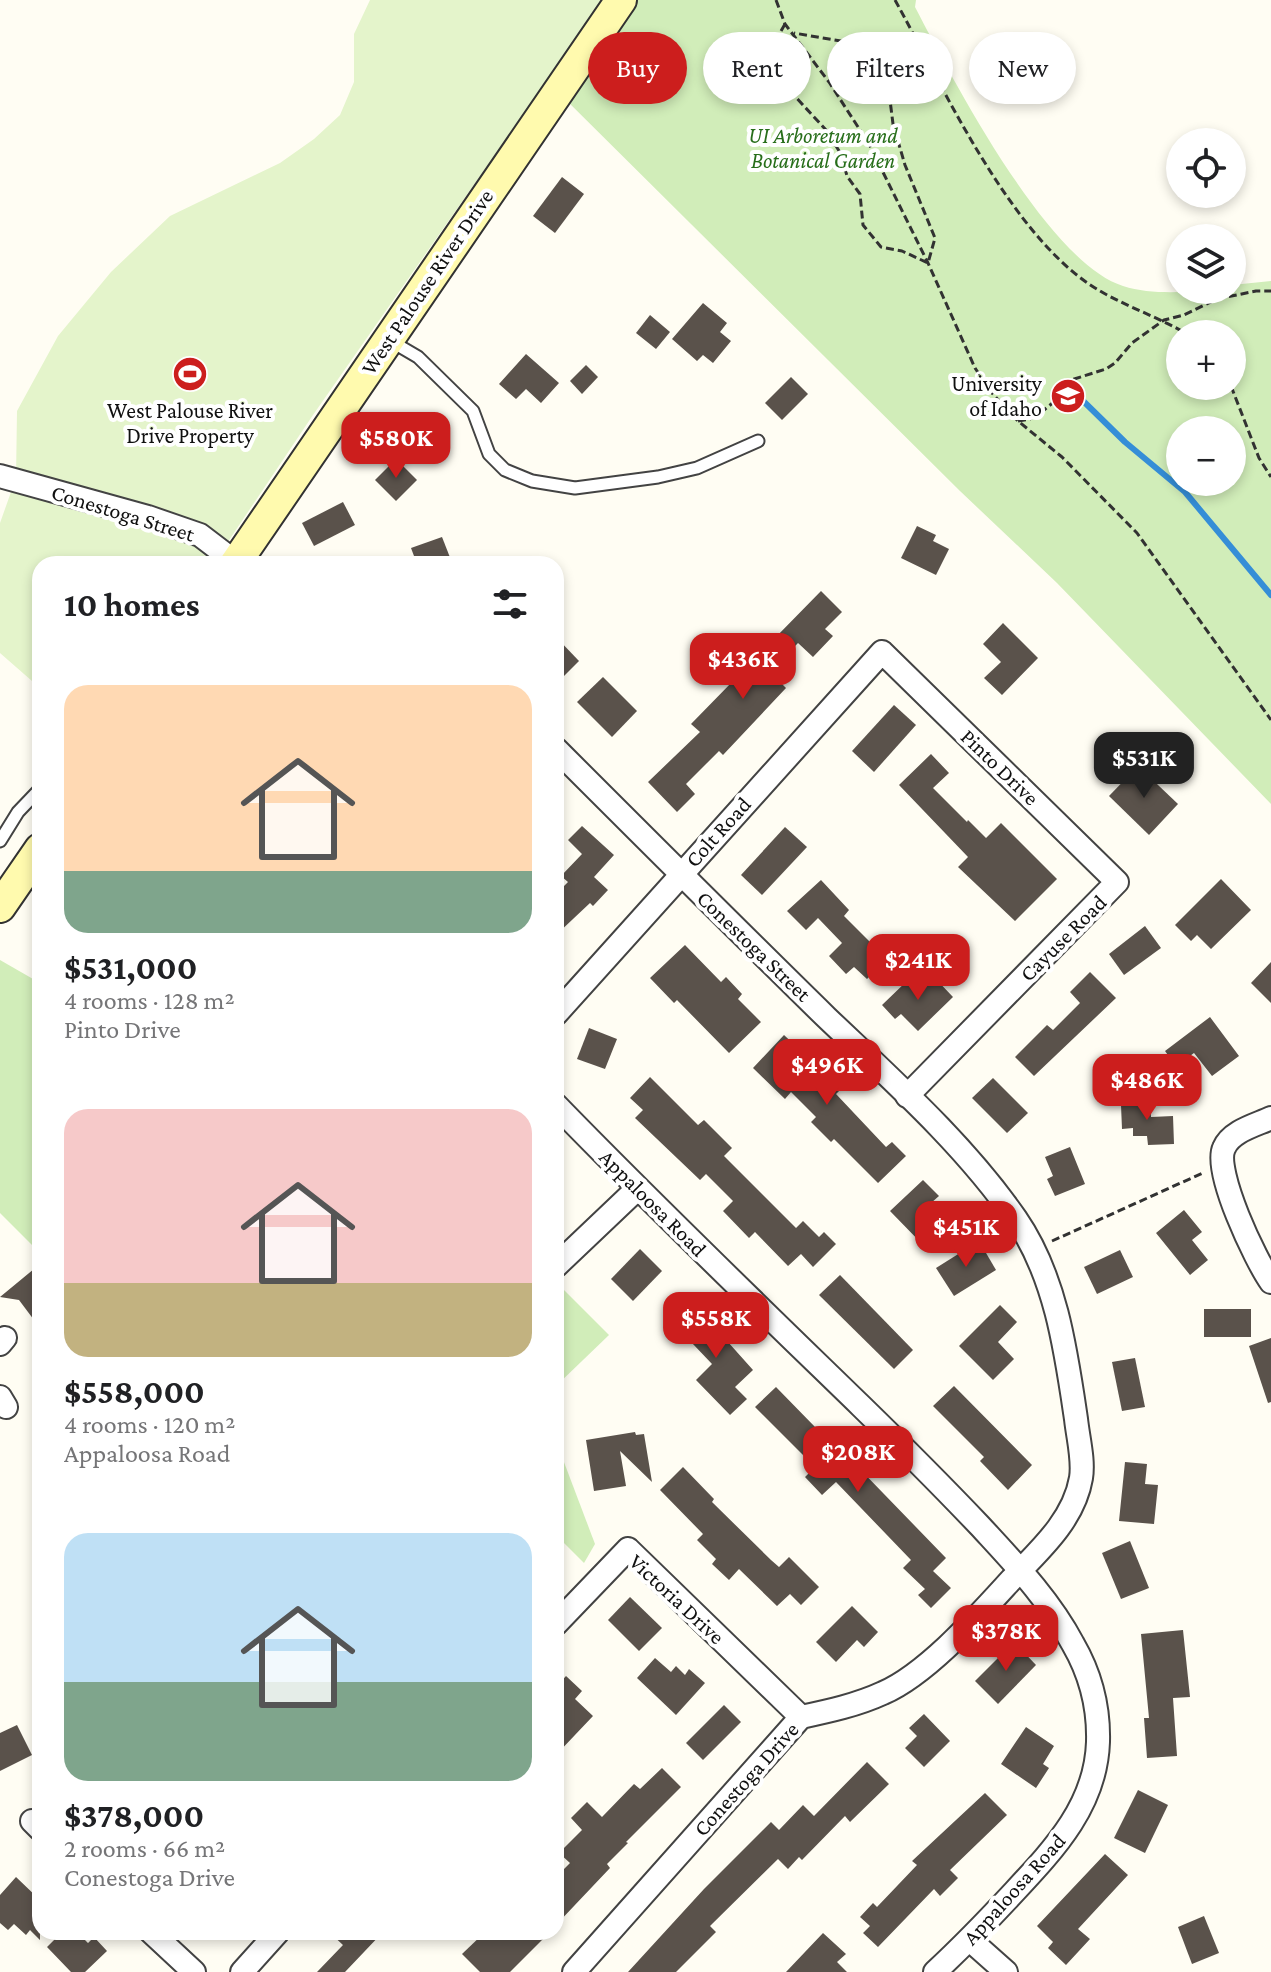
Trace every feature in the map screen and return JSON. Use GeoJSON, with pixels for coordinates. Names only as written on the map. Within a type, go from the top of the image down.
{"type":"FeatureCollection","features":[{"type":"Feature","properties":{"kind":"street","name":"West Palouse River Drive"},"geometry":{"type":"LineString","coordinates":[[241,556],[621,0]]}},
{"type":"Feature","properties":{"kind":"street","name":"Conestoga Street"},"geometry":{"type":"LineString","coordinates":[[0,476],[148,517],[200,535],[227,556]]}},
{"type":"Feature","properties":{"kind":"street","name":"Colt Road"},"geometry":{"type":"LineString","coordinates":[[564,1005],[882,652]]}},
{"type":"Feature","properties":{"kind":"street","name":"Pinto Drive"},"geometry":{"type":"LineString","coordinates":[[882,652],[1117,882]]}},
{"type":"Feature","properties":{"kind":"street","name":"Conestoga Street"},"geometry":{"type":"LineString","coordinates":[[564,757],[907,1096],[988,1182],[1018,1221],[1034,1249],[1053,1294],[1071,1383],[1081,1478],[1067,1515],[1048,1542],[1021,1570]]}},
{"type":"Feature","properties":{"kind":"street"},"geometry":{"type":"LineString","coordinates":[[0,907],[32,861]]}},
{"type":"Feature","properties":{"kind":"street","name":"Cayuse Road"},"geometry":{"type":"LineString","coordinates":[[907,1096],[1117,882]]}},
{"type":"Feature","properties":{"kind":"street","name":"Appaloosa Road"},"geometry":{"type":"LineString","coordinates":[[564,1113],[637,1189],[923,1466],[1021,1570],[1072,1641],[1089,1675],[1097,1704],[1098,1743],[1092,1781],[1073,1823],[1060,1843],[970,1940],[935,1972]]}},
{"type":"Feature","properties":{"kind":"street"},"geometry":{"type":"LineString","coordinates":[[1271,1118],[1231,1138],[1224,1148],[1220,1165],[1253,1255],[1271,1282]]}},
{"type":"Feature","properties":{"kind":"street"},"geometry":{"type":"LineString","coordinates":[[564,1258],[637,1189]]}},
{"type":"Feature","properties":{"kind":"street","name":"Victoria Drive"},"geometry":{"type":"LineString","coordinates":[[564,1616],[628,1549],[801,1717]]}},
{"type":"Feature","properties":{"kind":"street","name":"Conestoga Drive"},"geometry":{"type":"LineString","coordinates":[[574,1972],[801,1717],[842,1708],[886,1692],[920,1670],[982,1612],[1021,1570]]}},
{"type":"Feature","properties":{"kind":"street"},"geometry":{"type":"LineString","coordinates":[[160,1940],[194,1972]]}},
{"type":"Feature","properties":{"kind":"street"},"geometry":{"type":"LineString","coordinates":[[242,1972],[271,1940]]}},
{"type":"Feature","properties":{"kind":"street"},"geometry":{"type":"LineString","coordinates":[[970,1940],[1006,1972]]}},
{"type":"Feature","properties":{"kind":"lane"},"geometry":{"type":"LineString","coordinates":[[388,340],[418,357],[473,411],[489,454],[505,470],[532,481],[575,488],[658,477],[697,468],[758,441]]}},
{"type":"Feature","properties":{"kind":"lane"},"geometry":{"type":"LineString","coordinates":[[0,841],[18,812],[32,797]]}},
{"type":"Feature","properties":{"kind":"path"},"geometry":{"type":"LineString","coordinates":[[776,0],[785,24],[792,32]]}},
{"type":"Feature","properties":{"kind":"path"},"geometry":{"type":"LineString","coordinates":[[895,0],[912,32]]}},
{"type":"Feature","properties":{"kind":"path"},"geometry":{"type":"LineString","coordinates":[[785,24],[773,45],[792,93],[826,130],[841,154],[847,176],[860,194],[863,225],[881,247],[902,251],[928,263]]}},
{"type":"Feature","properties":{"kind":"path"},"geometry":{"type":"LineString","coordinates":[[811,58],[827,79]]}},
{"type":"Feature","properties":{"kind":"path"},"geometry":{"type":"LineString","coordinates":[[843,104],[869,144],[928,263],[975,368],[992,393],[1018,421],[1062,457],[1137,533],[1271,720]]}},
{"type":"Feature","properties":{"kind":"path"},"geometry":{"type":"LineString","coordinates":[[890,104],[905,165],[935,238],[928,263]]}},
{"type":"Feature","properties":{"kind":"path"},"geometry":{"type":"LineString","coordinates":[[953,104],[998,183],[1039,239],[1087,283],[1114,299],[1164,320]]}},
{"type":"Feature","properties":{"kind":"path"},"geometry":{"type":"LineString","coordinates":[[1018,421],[1039,414],[1055,401],[1071,380],[1115,363],[1132,343],[1164,320],[1184,315],[1217,299],[1271,291]]}},
{"type":"Feature","properties":{"kind":"path"},"geometry":{"type":"LineString","coordinates":[[1236,400],[1259,458],[1271,477]]}},
{"type":"Feature","properties":{"kind":"path"},"geometry":{"type":"LineString","coordinates":[[1034,1249],[1220,1165]]}},
{"type":"Feature","properties":{"kind":"green space","name":"West Palouse River Drive Property"},"geometry":{"type":"Polygon","coordinates":[[[370,0],[603,0],[218,556],[32,556],[32,681],[0,653],[0,523],[16,478],[17,411],[58,336],[111,272],[170,216],[280,163],[314,139],[340,115],[354,82],[354,34],[370,0]]]}},
{"type":"Feature","properties":{"kind":"green space","name":"UI Arboretum and Botanical Garden"},"geometry":{"type":"Polygon","coordinates":[[[621,0],[916,0],[915,7],[928,32],[827,32],[827,104],[953,104],[953,77],[1004,164],[1034,206],[1064,242],[1094,270],[1123,286],[1166,292],[1166,304],[1246,304],[1246,284],[1271,281],[1271,804],[1057,583],[960,491],[557,91],[588,47],[588,104],[687,104],[687,32],[598,32],[621,0]]]}},
{"type":"Feature","properties":{"kind":"green space"},"geometry":{"type":"Polygon","coordinates":[[[0,960],[32,978],[32,1245],[0,1213],[0,960]]]}},
{"type":"Feature","properties":{"kind":"green space"},"geometry":{"type":"Polygon","coordinates":[[[564,1290],[609,1335],[564,1378],[564,1290]]]}},
{"type":"Feature","properties":{"kind":"green space"},"geometry":{"type":"Polygon","coordinates":[[[564,1462],[595,1544],[584,1563],[564,1543],[564,1462]]]}},
{"type":"Feature","properties":{"kind":"building"},"geometry":{"type":"Polygon","coordinates":[[[562,177],[584,194],[555,233],[533,216],[562,177]]]}},
{"type":"Feature","properties":{"kind":"building"},"geometry":{"type":"Polygon","coordinates":[[[703,303],[727,323],[720,332],[731,341],[713,363],[703,355],[697,361],[672,339],[703,303]]]}},
{"type":"Feature","properties":{"kind":"building"},"geometry":{"type":"Polygon","coordinates":[[[650,315],[670,332],[656,349],[636,333],[650,315]]]}},
{"type":"Feature","properties":{"kind":"building"},"geometry":{"type":"Polygon","coordinates":[[[526,354],[559,383],[541,403],[526,389],[516,399],[499,384],[526,354]]]}},
{"type":"Feature","properties":{"kind":"building"},"geometry":{"type":"Polygon","coordinates":[[[586,365],[598,377],[582,394],[570,381],[586,365]]]}},
{"type":"Feature","properties":{"kind":"building"},"geometry":{"type":"Polygon","coordinates":[[[791,377],[808,394],[782,420],[765,403],[791,377]]]}},
{"type":"Feature","properties":{"kind":"building"},"geometry":{"type":"Polygon","coordinates":[[[396,459],[417,480],[396,501],[375,480],[396,459]]]}},
{"type":"Feature","properties":{"kind":"building"},"geometry":{"type":"Polygon","coordinates":[[[343,502],[355,525],[314,546],[302,523],[343,502]]]}},
{"type":"Feature","properties":{"kind":"building"},"geometry":{"type":"Polygon","coordinates":[[[917,526],[936,535],[933,541],[949,549],[936,575],[901,558],[917,526]]]}},
{"type":"Feature","properties":{"kind":"building"},"geometry":{"type":"Polygon","coordinates":[[[442,537],[449,556],[414,556],[411,548],[442,537]]]}},
{"type":"Feature","properties":{"kind":"building"},"geometry":{"type":"Polygon","coordinates":[[[821,591],[842,612],[825,629],[833,636],[813,657],[798,643],[770,672],[786,688],[723,755],[719,751],[686,784],[695,794],[677,812],[648,782],[700,732],[691,724],[821,591]]]}},
{"type":"Feature","properties":{"kind":"building"},"geometry":{"type":"Polygon","coordinates":[[[1003,623],[1038,658],[1002,695],[984,678],[1001,662],[983,644],[1003,623]]]}},
{"type":"Feature","properties":{"kind":"building"},"geometry":{"type":"Polygon","coordinates":[[[564,645],[579,661],[564,676],[564,645]]]}},
{"type":"Feature","properties":{"kind":"building"},"geometry":{"type":"Polygon","coordinates":[[[603,677],[637,711],[612,737],[577,702],[603,677]]]}},
{"type":"Feature","properties":{"kind":"building"},"geometry":{"type":"Polygon","coordinates":[[[894,705],[916,725],[874,772],[852,751],[894,705]]]}},
{"type":"Feature","properties":{"kind":"building"},"geometry":{"type":"Polygon","coordinates":[[[931,754],[949,773],[933,788],[967,822],[986,838],[1001,823],[1057,879],[1015,921],[958,867],[968,857],[899,785],[931,754]]]}},
{"type":"Feature","properties":{"kind":"building"},"geometry":{"type":"Polygon","coordinates":[[[1138,766],[1178,804],[1149,835],[1109,796],[1138,766]]]}},
{"type":"Feature","properties":{"kind":"building"},"geometry":{"type":"Polygon","coordinates":[[[582,826],[614,855],[594,877],[608,890],[593,906],[590,903],[564,927],[564,886],[568,882],[564,873],[582,854],[568,840],[582,826]]]}},
{"type":"Feature","properties":{"kind":"building"},"geometry":{"type":"Polygon","coordinates":[[[785,827],[807,847],[762,895],[741,875],[785,827]]]}},
{"type":"Feature","properties":{"kind":"building"},"geometry":{"type":"Polygon","coordinates":[[[1221,879],[1251,910],[1211,949],[1197,935],[1191,941],[1175,925],[1221,879]]]}},
{"type":"Feature","properties":{"kind":"building"},"geometry":{"type":"Polygon","coordinates":[[[821,880],[849,910],[844,916],[887,959],[867,979],[854,967],[846,974],[829,956],[842,943],[818,918],[806,930],[787,911],[821,880]]]}},
{"type":"Feature","properties":{"kind":"building"},"geometry":{"type":"Polygon","coordinates":[[[1145,926],[1161,948],[1124,975],[1109,954],[1145,926]]]}},
{"type":"Feature","properties":{"kind":"building"},"geometry":{"type":"Polygon","coordinates":[[[685,945],[721,982],[726,977],[742,994],[738,999],[761,1022],[729,1053],[677,1000],[674,1003],[650,978],[685,945]]]}},
{"type":"Feature","properties":{"kind":"building"},"geometry":{"type":"Polygon","coordinates":[[[1271,962],[1271,1003],[1251,983],[1271,962]]]}},
{"type":"Feature","properties":{"kind":"building"},"geometry":{"type":"Polygon","coordinates":[[[1090,972],[1116,998],[1034,1076],[1015,1057],[1047,1025],[1053,1030],[1080,1003],[1070,992],[1090,972]]]}},
{"type":"Feature","properties":{"kind":"building"},"geometry":{"type":"Polygon","coordinates":[[[932,975],[953,997],[918,1031],[901,1014],[895,1019],[882,1005],[908,980],[917,989],[932,975]]]}},
{"type":"Feature","properties":{"kind":"building"},"geometry":{"type":"Polygon","coordinates":[[[1210,1017],[1239,1056],[1212,1076],[1194,1053],[1176,1066],[1165,1051],[1210,1017]]]}},
{"type":"Feature","properties":{"kind":"building"},"geometry":{"type":"Polygon","coordinates":[[[589,1028],[617,1039],[605,1069],[577,1059],[589,1028]]]}},
{"type":"Feature","properties":{"kind":"building"},"geometry":{"type":"Polygon","coordinates":[[[784,1035],[841,1089],[836,1094],[886,1147],[892,1142],[906,1156],[878,1183],[834,1139],[831,1142],[811,1122],[816,1117],[791,1092],[785,1099],[753,1068],[784,1035]]]}},
{"type":"Feature","properties":{"kind":"building"},"geometry":{"type":"Polygon","coordinates":[[[650,1077],[698,1125],[704,1120],[732,1148],[724,1156],[796,1228],[803,1221],[819,1237],[824,1232],[836,1244],[813,1267],[801,1254],[788,1266],[755,1232],[749,1238],[723,1211],[733,1201],[706,1174],[700,1180],[635,1118],[643,1110],[630,1098],[650,1077]]]}},
{"type":"Feature","properties":{"kind":"building"},"geometry":{"type":"Polygon","coordinates":[[[993,1078],[1028,1113],[1007,1133],[972,1098],[993,1078]]]}},
{"type":"Feature","properties":{"kind":"building"},"geometry":{"type":"Polygon","coordinates":[[[1150,1096],[1151,1117],[1173,1116],[1174,1144],[1148,1145],[1147,1136],[1133,1136],[1133,1128],[1122,1129],[1121,1105],[1129,1105],[1129,1097],[1150,1096]]]}},
{"type":"Feature","properties":{"kind":"building"},"geometry":{"type":"Polygon","coordinates":[[[1070,1147],[1085,1184],[1055,1196],[1047,1179],[1053,1176],[1045,1157],[1070,1147]]]}},
{"type":"Feature","properties":{"kind":"building"},"geometry":{"type":"Polygon","coordinates":[[[923,1180],[939,1196],[931,1203],[951,1224],[926,1248],[890,1211],[923,1180]]]}},
{"type":"Feature","properties":{"kind":"building"},"geometry":{"type":"Polygon","coordinates":[[[1184,1210],[1202,1232],[1192,1240],[1208,1260],[1190,1275],[1156,1233],[1184,1210]]]}},
{"type":"Feature","properties":{"kind":"building"},"geometry":{"type":"Polygon","coordinates":[[[979,1241],[996,1270],[954,1296],[936,1268],[979,1241]]]}},
{"type":"Feature","properties":{"kind":"building"},"geometry":{"type":"Polygon","coordinates":[[[640,1249],[662,1271],[633,1301],[611,1279],[640,1249]]]}},
{"type":"Feature","properties":{"kind":"building"},"geometry":{"type":"Polygon","coordinates":[[[1120,1250],[1133,1277],[1097,1294],[1084,1267],[1120,1250]]]}},
{"type":"Feature","properties":{"kind":"building"},"geometry":{"type":"Polygon","coordinates":[[[32,1271],[32,1317],[19,1300],[0,1297],[32,1271]]]}},
{"type":"Feature","properties":{"kind":"building"},"geometry":{"type":"Polygon","coordinates":[[[840,1275],[913,1350],[894,1369],[819,1295],[840,1275]]]}},
{"type":"Feature","properties":{"kind":"building"},"geometry":{"type":"Polygon","coordinates":[[[694,1304],[753,1370],[735,1387],[747,1399],[730,1415],[696,1380],[712,1364],[673,1323],[694,1304]]]}},
{"type":"Feature","properties":{"kind":"building"},"geometry":{"type":"Polygon","coordinates":[[[1000,1305],[1017,1322],[998,1342],[1014,1359],[993,1380],[959,1346],[1000,1305]]]}},
{"type":"Feature","properties":{"kind":"building"},"geometry":{"type":"Polygon","coordinates":[[[1204,1309],[1251,1309],[1251,1337],[1204,1337],[1204,1309]]]}},
{"type":"Feature","properties":{"kind":"building"},"geometry":{"type":"Polygon","coordinates":[[[1271,1338],[1271,1402],[1268,1403],[1249,1346],[1271,1338]]]}},
{"type":"Feature","properties":{"kind":"building"},"geometry":{"type":"Polygon","coordinates":[[[1135,1358],[1145,1407],[1122,1411],[1112,1362],[1135,1358]]]}},
{"type":"Feature","properties":{"kind":"building"},"geometry":{"type":"Polygon","coordinates":[[[954,1386],[1032,1465],[1008,1490],[980,1461],[984,1457],[933,1406],[954,1386]]]}},
{"type":"Feature","properties":{"kind":"building"},"geometry":{"type":"Polygon","coordinates":[[[776,1387],[816,1428],[811,1433],[844,1468],[852,1461],[946,1558],[933,1571],[951,1588],[931,1608],[918,1595],[925,1589],[903,1568],[911,1560],[836,1482],[822,1495],[805,1477],[815,1467],[755,1407],[776,1387]]]}},
{"type":"Feature","properties":{"kind":"building"},"geometry":{"type":"Polygon","coordinates":[[[635,1432],[636,1435],[644,1434],[652,1482],[620,1451],[626,1486],[594,1491],[586,1440],[635,1432]]]}},
{"type":"Feature","properties":{"kind":"building"},"geometry":{"type":"Polygon","coordinates":[[[1125,1462],[1147,1464],[1145,1484],[1158,1485],[1154,1524],[1119,1521],[1125,1462]]]}},
{"type":"Feature","properties":{"kind":"building"},"geometry":{"type":"Polygon","coordinates":[[[683,1467],[714,1499],[712,1502],[771,1560],[779,1567],[789,1557],[819,1587],[801,1605],[790,1594],[777,1606],[739,1569],[729,1580],[712,1564],[716,1559],[697,1540],[703,1534],[660,1490],[683,1467]]]}},
{"type":"Feature","properties":{"kind":"building"},"geometry":{"type":"Polygon","coordinates":[[[1130,1541],[1149,1588],[1121,1599],[1102,1553],[1130,1541]]]}},
{"type":"Feature","properties":{"kind":"building"},"geometry":{"type":"Polygon","coordinates":[[[630,1597],[662,1628],[639,1651],[608,1620],[630,1597]]]}},
{"type":"Feature","properties":{"kind":"building"},"geometry":{"type":"Polygon","coordinates":[[[852,1606],[878,1632],[864,1647],[857,1640],[836,1662],[816,1642],[852,1606]]]}},
{"type":"Feature","properties":{"kind":"building"},"geometry":{"type":"Polygon","coordinates":[[[1183,1630],[1190,1697],[1173,1698],[1177,1756],[1147,1758],[1144,1718],[1149,1718],[1141,1634],[1183,1630]]]}},
{"type":"Feature","properties":{"kind":"building"},"geometry":{"type":"Polygon","coordinates":[[[1014,1642],[1036,1665],[998,1704],[975,1681],[1014,1642]]]}},
{"type":"Feature","properties":{"kind":"building"},"geometry":{"type":"Polygon","coordinates":[[[655,1658],[671,1672],[676,1666],[685,1675],[689,1669],[705,1683],[676,1715],[637,1678],[655,1658]]]}},
{"type":"Feature","properties":{"kind":"building"},"geometry":{"type":"Polygon","coordinates":[[[566,1676],[582,1691],[575,1699],[593,1716],[564,1747],[566,1676]]]}},
{"type":"Feature","properties":{"kind":"building"},"geometry":{"type":"Polygon","coordinates":[[[724,1705],[741,1722],[703,1760],[686,1743],[724,1705]]]}},
{"type":"Feature","properties":{"kind":"building"},"geometry":{"type":"Polygon","coordinates":[[[924,1714],[950,1741],[924,1767],[905,1748],[917,1736],[909,1728],[924,1714]]]}},
{"type":"Feature","properties":{"kind":"building"},"geometry":{"type":"Polygon","coordinates":[[[17,1725],[32,1755],[0,1771],[0,1733],[17,1725]]]}},
{"type":"Feature","properties":{"kind":"building"},"geometry":{"type":"Polygon","coordinates":[[[1026,1727],[1054,1746],[1043,1764],[1049,1768],[1036,1788],[1001,1764],[1026,1727]]]}},
{"type":"Feature","properties":{"kind":"building"},"geometry":{"type":"Polygon","coordinates":[[[867,1762],[889,1784],[850,1822],[845,1816],[802,1860],[799,1857],[788,1869],[778,1859],[710,1926],[716,1932],[676,1972],[628,1972],[771,1822],[779,1830],[803,1805],[814,1816],[867,1762]]]}},
{"type":"Feature","properties":{"kind":"building"},"geometry":{"type":"Polygon","coordinates":[[[662,1768],[681,1787],[626,1842],[607,1864],[610,1868],[564,1917],[564,1869],[570,1863],[564,1858],[564,1848],[582,1830],[571,1818],[587,1802],[602,1817],[634,1784],[640,1789],[662,1768]]]}},
{"type":"Feature","properties":{"kind":"building"},"geometry":{"type":"Polygon","coordinates":[[[1138,1790],[1168,1805],[1145,1853],[1114,1838],[1138,1790]]]}},
{"type":"Feature","properties":{"kind":"building"},"geometry":{"type":"Polygon","coordinates":[[[985,1793],[1007,1815],[950,1870],[958,1878],[940,1896],[934,1889],[878,1947],[863,1933],[870,1926],[860,1917],[873,1903],[877,1907],[917,1865],[912,1861],[985,1793]]]}},
{"type":"Feature","properties":{"kind":"building"},"geometry":{"type":"Polygon","coordinates":[[[1105,1854],[1128,1875],[1078,1929],[1090,1939],[1066,1965],[1048,1948],[1053,1942],[1037,1926],[1105,1854]]]}},
{"type":"Feature","properties":{"kind":"building"},"geometry":{"type":"Polygon","coordinates":[[[16,1877],[32,1892],[32,1932],[30,1930],[26,1935],[14,1924],[8,1930],[0,1923],[0,1895],[16,1877]]]}},
{"type":"Feature","properties":{"kind":"building"},"geometry":{"type":"Polygon","coordinates":[[[1204,1916],[1219,1953],[1192,1964],[1178,1927],[1204,1916]]]}},
{"type":"Feature","properties":{"kind":"building"},"geometry":{"type":"Polygon","coordinates":[[[823,1933],[846,1954],[837,1962],[847,1972],[786,1972],[823,1933]]]}},
{"type":"Feature","properties":{"kind":"building"},"geometry":{"type":"Polygon","coordinates":[[[54,1940],[85,1940],[88,1943],[97,1940],[107,1951],[85,1972],[71,1972],[47,1947],[54,1940]]]}},
{"type":"Feature","properties":{"kind":"building"},"geometry":{"type":"Polygon","coordinates":[[[338,1940],[375,1940],[345,1972],[317,1972],[343,1945],[338,1940]]]}},
{"type":"Feature","properties":{"kind":"building"},"geometry":{"type":"Polygon","coordinates":[[[477,1940],[542,1940],[510,1972],[480,1972],[462,1954],[477,1940]]]}},
{"type":"Feature","properties":{"kind":"waterway"},"geometry":{"type":"LineString","coordinates":[[1074,392],[1125,442],[1185,492],[1271,595]]}},
{"type":"Feature","properties":{"kind":"place","name":"West Palouse River Drive Property"},"geometry":{"type":"Point","coordinates":[190,374]}},
{"type":"Feature","properties":{"kind":"place","name":"University of Idaho"},"geometry":{"type":"Point","coordinates":[1068,396]}}]}
